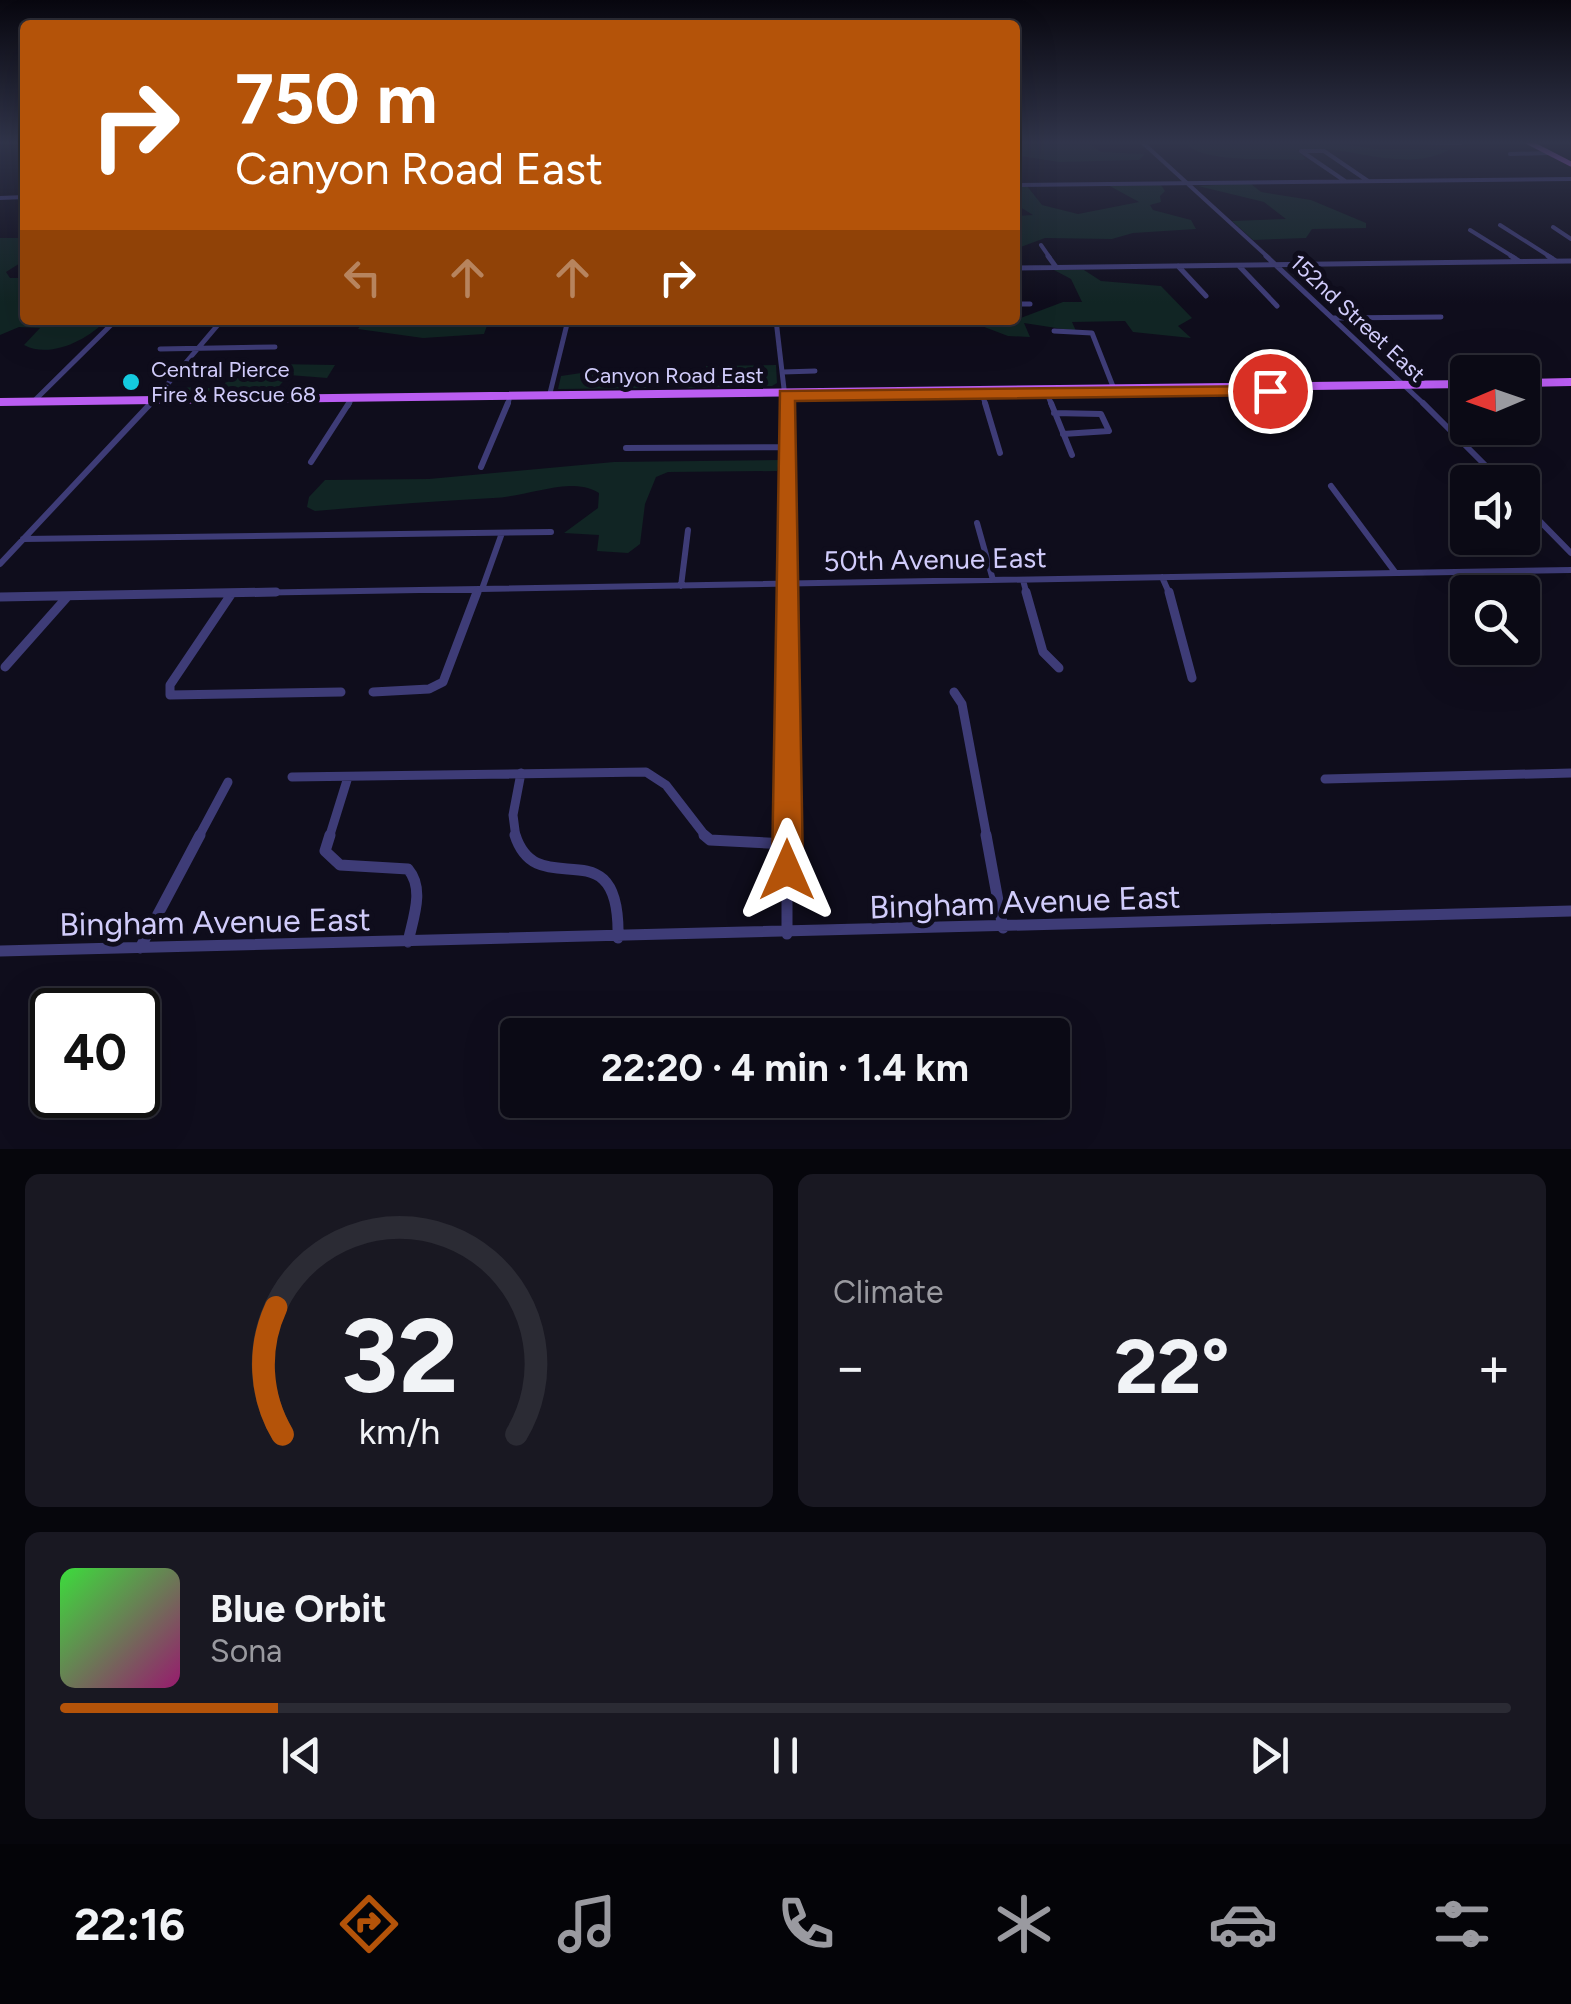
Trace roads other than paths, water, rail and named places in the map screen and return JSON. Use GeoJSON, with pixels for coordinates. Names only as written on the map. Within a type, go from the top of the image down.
{"type":"FeatureCollection","features":[{"type":"Feature","properties":{"kind":"main road"},"geometry":{"type":"LineString","coordinates":[[1540,385],[1571,384]]}},
{"type":"Feature","properties":{"kind":"main road","name":"Canyon Road East"},"geometry":{"type":"LineString","coordinates":[[0,405],[550,394],[1046,394],[1450,386]]}},
{"type":"Feature","properties":{"kind":"main road","name":"Canyon Road East"},"geometry":{"type":"LineString","coordinates":[[0,405],[1408,387]]}},
{"type":"Feature","properties":{"kind":"main road"},"geometry":{"type":"LineString","coordinates":[[1129,393],[1162,388]]}},
{"type":"Feature","properties":{"kind":"main road"},"geometry":{"type":"LineString","coordinates":[[508,400],[550,394]]}},
{"type":"Feature","properties":{"kind":"main road"},"geometry":{"type":"LineString","coordinates":[[350,402],[398,397]]}},
{"type":"Feature","properties":{"kind":"street","name":"152nd Street East"},"geometry":{"type":"LineString","coordinates":[[1201,196],[1408,387],[1485,465]]}},
{"type":"Feature","properties":{"kind":"street"},"geometry":{"type":"LineString","coordinates":[[1500,226],[1556,261]]}},
{"type":"Feature","properties":{"kind":"street"},"geometry":{"type":"LineString","coordinates":[[1554,226],[1571,239]]}},
{"type":"Feature","properties":{"kind":"street"},"geometry":{"type":"LineString","coordinates":[[1470,230],[1519,261]]}},
{"type":"Feature","properties":{"kind":"street"},"geometry":{"type":"LineString","coordinates":[[1041,245],[1056,268]]}},
{"type":"Feature","properties":{"kind":"street"},"geometry":{"type":"LineString","coordinates":[[1020,268],[1571,261]]}},
{"type":"Feature","properties":{"kind":"street"},"geometry":{"type":"LineString","coordinates":[[1238,265],[1277,306]]}},
{"type":"Feature","properties":{"kind":"street"},"geometry":{"type":"LineString","coordinates":[[1178,266],[1206,296]]}},
{"type":"Feature","properties":{"kind":"street"},"geometry":{"type":"LineString","coordinates":[[1020,304],[1030,304]]}},
{"type":"Feature","properties":{"kind":"street"},"geometry":{"type":"LineString","coordinates":[[1333,318],[1441,316]]}},
{"type":"Feature","properties":{"kind":"street"},"geometry":{"type":"LineString","coordinates":[[33,402],[111,325]]}},
{"type":"Feature","properties":{"kind":"street"},"geometry":{"type":"LineString","coordinates":[[0,564],[151,403],[218,325]]}},
{"type":"Feature","properties":{"kind":"street"},"geometry":{"type":"LineString","coordinates":[[550,394],[567,325]]}},
{"type":"Feature","properties":{"kind":"street"},"geometry":{"type":"LineString","coordinates":[[777,325],[786,393],[787,934]]}},
{"type":"Feature","properties":{"kind":"street"},"geometry":{"type":"LineString","coordinates":[[1054,332],[1092,333],[1114,388]]}},
{"type":"Feature","properties":{"kind":"street"},"geometry":{"type":"LineString","coordinates":[[160,349],[275,347]]}},
{"type":"Feature","properties":{"kind":"street"},"geometry":{"type":"LineString","coordinates":[[783,372],[815,371]]}},
{"type":"Feature","properties":{"kind":"street"},"geometry":{"type":"LineString","coordinates":[[982,394],[1000,453]]}},
{"type":"Feature","properties":{"kind":"street"},"geometry":{"type":"LineString","coordinates":[[1046,394],[1072,454]]}},
{"type":"Feature","properties":{"kind":"street"},"geometry":{"type":"LineString","coordinates":[[480,468],[508,400]]}},
{"type":"Feature","properties":{"kind":"street"},"geometry":{"type":"LineString","coordinates":[[312,462],[350,402]]}},
{"type":"Feature","properties":{"kind":"street"},"geometry":{"type":"LineString","coordinates":[[1054,413],[1101,414],[1109,430],[1063,434]]}},
{"type":"Feature","properties":{"kind":"street"},"geometry":{"type":"LineString","coordinates":[[626,448],[786,447]]}},
{"type":"Feature","properties":{"kind":"street"},"geometry":{"type":"LineString","coordinates":[[1331,486],[1395,572]]}},
{"type":"Feature","properties":{"kind":"street"},"geometry":{"type":"LineString","coordinates":[[1540,521],[1571,552]]}},
{"type":"Feature","properties":{"kind":"street"},"geometry":{"type":"LineString","coordinates":[[977,523],[993,580]]}},
{"type":"Feature","properties":{"kind":"street"},"geometry":{"type":"LineString","coordinates":[[681,586],[688,530]]}},
{"type":"Feature","properties":{"kind":"street"},"geometry":{"type":"LineString","coordinates":[[23,539],[551,532]]}},
{"type":"Feature","properties":{"kind":"street"},"geometry":{"type":"LineString","coordinates":[[373,692],[436,687],[449,672],[502,533]]}},
{"type":"Feature","properties":{"kind":"street","name":"50th Avenue East"},"geometry":{"type":"LineString","coordinates":[[0,597],[1571,570]]}},
{"type":"Feature","properties":{"kind":"street"},"geometry":{"type":"LineString","coordinates":[[1162,577],[1175,606],[1192,678]]}},
{"type":"Feature","properties":{"kind":"street"},"geometry":{"type":"LineString","coordinates":[[1023,580],[1043,652],[1059,668]]}},
{"type":"Feature","properties":{"kind":"street"},"geometry":{"type":"LineString","coordinates":[[232,593],[170,684],[170,694],[341,692]]}},
{"type":"Feature","properties":{"kind":"street"},"geometry":{"type":"LineString","coordinates":[[5,667],[68,596]]}},
{"type":"Feature","properties":{"kind":"street"},"geometry":{"type":"LineString","coordinates":[[954,692],[962,704],[1003,928]]}},
{"type":"Feature","properties":{"kind":"street"},"geometry":{"type":"LineString","coordinates":[[292,778],[646,772],[668,784],[704,837],[724,844],[787,844]]}},
{"type":"Feature","properties":{"kind":"street"},"geometry":{"type":"LineString","coordinates":[[521,773],[513,820],[518,844],[539,864],[599,874],[612,882],[622,900],[618,938]]}},
{"type":"Feature","properties":{"kind":"street"},"geometry":{"type":"LineString","coordinates":[[1325,779],[1571,773]]}},
{"type":"Feature","properties":{"kind":"street"},"geometry":{"type":"LineString","coordinates":[[348,777],[326,851],[344,866],[392,866],[414,874],[420,882],[420,900],[408,942]]}},
{"type":"Feature","properties":{"kind":"street"},"geometry":{"type":"LineString","coordinates":[[140,948],[228,782]]}},
{"type":"Feature","properties":{"kind":"street","name":"Bingham Avenue East"},"geometry":{"type":"LineString","coordinates":[[0,951],[787,934],[1571,911]]}},
{"type":"Feature","properties":{"kind":"place","name":"Central Pierce Fire & Rescue 68"},"geometry":{"type":"Point","coordinates":[131,382]}}]}
